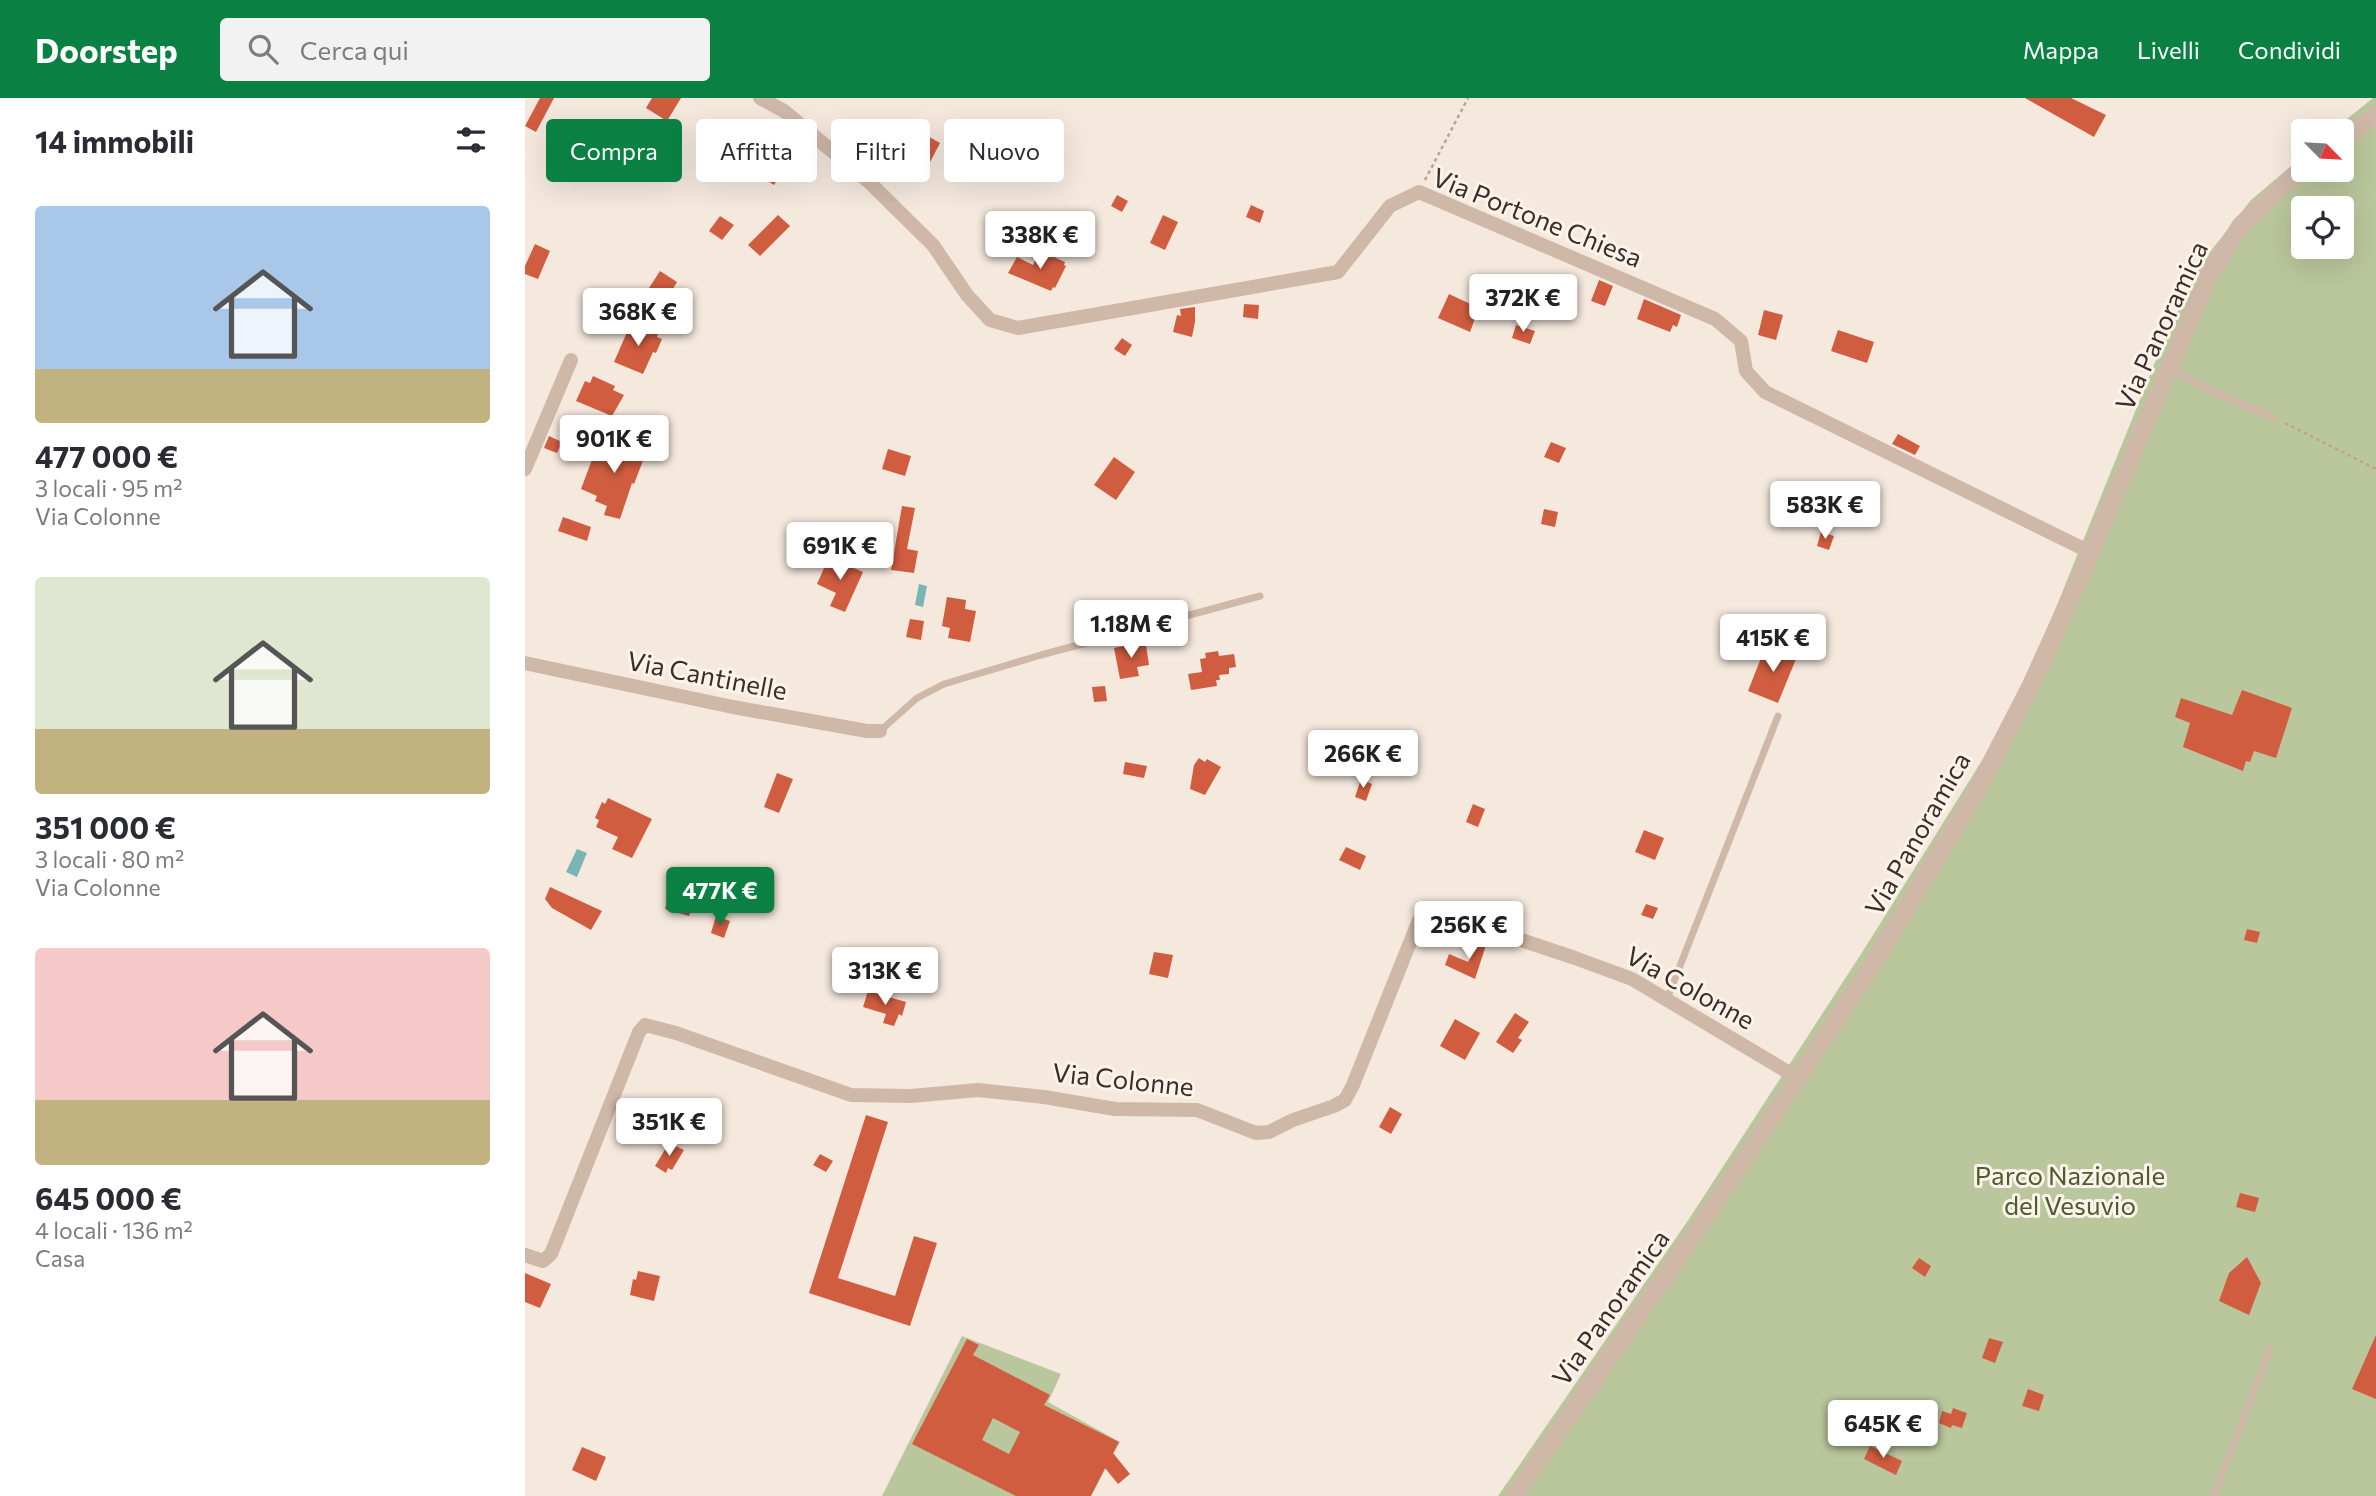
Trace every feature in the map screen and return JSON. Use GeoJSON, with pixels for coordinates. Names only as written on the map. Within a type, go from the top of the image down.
{"type":"FeatureCollection","features":[{"type":"Feature","properties":{"kind":"street","name":"Via Portone Chiesa"},"geometry":{"type":"LineString","coordinates":[[760,98],[784,111],[868,181],[933,245],[967,295],[990,320],[1018,328],[1338,272],[1390,206],[1419,192],[1715,319],[1741,341],[1746,371],[1765,392],[2090,552]]}},
{"type":"Feature","properties":{"kind":"street"},"geometry":{"type":"LineString","coordinates":[[2354,131],[2376,115]]}},
{"type":"Feature","properties":{"kind":"street","name":"Via Panoramica"},"geometry":{"type":"LineString","coordinates":[[1514,1496],[1710,1211],[1798,1077],[1868,970],[1976,792],[2031,685],[2210,274],[2241,225],[2291,178]]}},
{"type":"Feature","properties":{"kind":"street"},"geometry":{"type":"LineString","coordinates":[[525,469],[571,360]]}},
{"type":"Feature","properties":{"kind":"street","name":"Via Cantinelle"},"geometry":{"type":"LineString","coordinates":[[525,663],[733,707],[880,731]]}},
{"type":"Feature","properties":{"kind":"street","name":"Via Colonne"},"geometry":{"type":"LineString","coordinates":[[525,1255],[543,1262],[551,1254],[639,1032],[645,1025],[664,1029],[851,1096],[911,1096],[978,1090],[1044,1097],[1115,1109],[1197,1110],[1256,1133],[1269,1132],[1293,1119],[1345,1100],[1419,920],[1426,912],[1434,911],[1632,979],[1798,1077]]}},
{"type":"Feature","properties":{"kind":"lane"},"geometry":{"type":"LineString","coordinates":[[2169,369],[2274,418]]}},
{"type":"Feature","properties":{"kind":"lane"},"geometry":{"type":"LineString","coordinates":[[880,731],[917,698],[944,684],[1041,655],[1260,597]]}},
{"type":"Feature","properties":{"kind":"lane"},"geometry":{"type":"LineString","coordinates":[[1667,1000],[1778,716]]}},
{"type":"Feature","properties":{"kind":"lane"},"geometry":{"type":"LineString","coordinates":[[2214,1496],[2270,1348]]}},
{"type":"Feature","properties":{"kind":"path"},"geometry":{"type":"LineString","coordinates":[[1419,192],[1468,98]]}},
{"type":"Feature","properties":{"kind":"path"},"geometry":{"type":"LineString","coordinates":[[2274,418],[2376,469]]}},
{"type":"Feature","properties":{"kind":"green space","name":"Parco Nazionale del Vesuvio"},"geometry":{"type":"Polygon","coordinates":[[[2376,98],[2376,1496],[1498,1496],[1689,1219],[1863,951],[2001,730],[2047,630],[2166,335],[2202,262],[2251,200],[2291,166],[2291,182],[2354,182],[2354,119],[2347,119],[2376,98]]]}},
{"type":"Feature","properties":{"kind":"green space"},"geometry":{"type":"Polygon","coordinates":[[[962,1336],[1061,1374],[1048,1402],[1120,1442],[1091,1496],[882,1496],[962,1336]]]}},
{"type":"Feature","properties":{"kind":"water"},"geometry":{"type":"Polygon","coordinates":[[[919,584],[927,586],[923,607],[915,605],[919,584]]]}},
{"type":"Feature","properties":{"kind":"water"},"geometry":{"type":"Polygon","coordinates":[[[577,849],[587,853],[577,877],[566,872],[577,849]]]}},
{"type":"Feature","properties":{"kind":"building"},"geometry":{"type":"Polygon","coordinates":[[[540,98],[554,98],[536,132],[525,126],[540,98]]]}},
{"type":"Feature","properties":{"kind":"building"},"geometry":{"type":"Polygon","coordinates":[[[652,98],[681,98],[668,119],[646,108],[652,98]]]}},
{"type":"Feature","properties":{"kind":"building"},"geometry":{"type":"Polygon","coordinates":[[[2025,98],[2071,98],[2106,115],[2094,137],[2025,98]]]}},
{"type":"Feature","properties":{"kind":"building"},"geometry":{"type":"Polygon","coordinates":[[[930,137],[940,143],[930,162],[930,137]]]}},
{"type":"Feature","properties":{"kind":"building"},"geometry":{"type":"Polygon","coordinates":[[[1117,195],[1128,201],[1122,212],[1111,206],[1117,195]]]}},
{"type":"Feature","properties":{"kind":"building"},"geometry":{"type":"Polygon","coordinates":[[[1251,205],[1264,211],[1260,223],[1246,217],[1251,205]]]}},
{"type":"Feature","properties":{"kind":"building"},"geometry":{"type":"Polygon","coordinates":[[[778,215],[790,226],[760,256],[748,245],[778,215]]]}},
{"type":"Feature","properties":{"kind":"building"},"geometry":{"type":"Polygon","coordinates":[[[1163,215],[1178,222],[1165,250],[1150,243],[1163,215]]]}},
{"type":"Feature","properties":{"kind":"building"},"geometry":{"type":"Polygon","coordinates":[[[720,216],[734,225],[722,240],[709,231],[720,216]]]}},
{"type":"Feature","properties":{"kind":"building"},"geometry":{"type":"Polygon","coordinates":[[[535,244],[550,251],[538,279],[525,274],[525,266],[535,244]]]}},
{"type":"Feature","properties":{"kind":"building"},"geometry":{"type":"Polygon","coordinates":[[[1043,252],[1065,262],[1066,266],[1051,291],[1008,273],[1017,257],[1033,265],[1038,254],[1042,256],[1043,252]]]}},
{"type":"Feature","properties":{"kind":"building"},"geometry":{"type":"Polygon","coordinates":[[[660,271],[677,282],[667,299],[649,288],[660,271]]]}},
{"type":"Feature","properties":{"kind":"building"},"geometry":{"type":"Polygon","coordinates":[[[1599,280],[1613,286],[1605,306],[1591,301],[1599,280]]]}},
{"type":"Feature","properties":{"kind":"building"},"geometry":{"type":"Polygon","coordinates":[[[1449,294],[1479,308],[1470,332],[1438,318],[1449,294]]]}},
{"type":"Feature","properties":{"kind":"building"},"geometry":{"type":"Polygon","coordinates":[[[1644,299],[1681,315],[1677,327],[1673,325],[1670,332],[1637,319],[1644,299]]]}},
{"type":"Feature","properties":{"kind":"building"},"geometry":{"type":"Polygon","coordinates":[[[1244,304],[1259,305],[1258,319],[1243,317],[1244,304]]]}},
{"type":"Feature","properties":{"kind":"building"},"geometry":{"type":"Polygon","coordinates":[[[1195,307],[1192,337],[1173,332],[1177,315],[1181,316],[1180,309],[1195,307]]]}},
{"type":"Feature","properties":{"kind":"building"},"geometry":{"type":"Polygon","coordinates":[[[1764,310],[1783,315],[1776,340],[1758,335],[1764,310]]]}},
{"type":"Feature","properties":{"kind":"building"},"geometry":{"type":"Polygon","coordinates":[[[631,323],[658,334],[657,337],[662,339],[643,374],[614,362],[631,323]]]}},
{"type":"Feature","properties":{"kind":"building"},"geometry":{"type":"Polygon","coordinates":[[[1516,325],[1535,331],[1530,344],[1512,338],[1516,325]]]}},
{"type":"Feature","properties":{"kind":"building"},"geometry":{"type":"Polygon","coordinates":[[[1838,330],[1874,342],[1867,363],[1831,351],[1838,330]]]}},
{"type":"Feature","properties":{"kind":"building"},"geometry":{"type":"Polygon","coordinates":[[[1122,338],[1132,345],[1125,356],[1114,349],[1122,338]]]}},
{"type":"Feature","properties":{"kind":"building"},"geometry":{"type":"Polygon","coordinates":[[[593,376],[615,386],[613,390],[624,395],[612,416],[576,401],[585,381],[590,383],[593,376]]]}},
{"type":"Feature","properties":{"kind":"building"},"geometry":{"type":"Polygon","coordinates":[[[1898,434],[1920,446],[1915,455],[1892,444],[1898,434]]]}},
{"type":"Feature","properties":{"kind":"building"},"geometry":{"type":"Polygon","coordinates":[[[549,436],[562,442],[557,453],[544,448],[549,436]]]}},
{"type":"Feature","properties":{"kind":"building"},"geometry":{"type":"Polygon","coordinates":[[[632,438],[649,445],[620,519],[604,515],[607,506],[595,501],[597,496],[581,489],[599,441],[626,452],[632,438]]]}},
{"type":"Feature","properties":{"kind":"building"},"geometry":{"type":"Polygon","coordinates":[[[1551,442],[1566,448],[1559,463],[1544,457],[1551,442]]]}},
{"type":"Feature","properties":{"kind":"building"},"geometry":{"type":"Polygon","coordinates":[[[888,449],[911,456],[905,476],[882,469],[888,449]]]}},
{"type":"Feature","properties":{"kind":"building"},"geometry":{"type":"Polygon","coordinates":[[[1114,457],[1135,472],[1116,500],[1094,485],[1114,457]]]}},
{"type":"Feature","properties":{"kind":"building"},"geometry":{"type":"Polygon","coordinates":[[[1856,491],[1870,495],[1860,527],[1844,522],[1849,508],[1843,507],[1847,493],[1855,495],[1856,491]]]}},
{"type":"Feature","properties":{"kind":"building"},"geometry":{"type":"Polygon","coordinates":[[[902,506],[915,508],[907,549],[918,551],[914,573],[891,570],[902,506]]]}},
{"type":"Feature","properties":{"kind":"building"},"geometry":{"type":"Polygon","coordinates":[[[1544,509],[1558,512],[1555,527],[1541,524],[1544,509]]]}},
{"type":"Feature","properties":{"kind":"building"},"geometry":{"type":"Polygon","coordinates":[[[563,517],[591,527],[587,541],[558,531],[563,517]]]}},
{"type":"Feature","properties":{"kind":"building"},"geometry":{"type":"Polygon","coordinates":[[[1821,532],[1834,536],[1829,550],[1817,546],[1821,532]]]}},
{"type":"Feature","properties":{"kind":"building"},"geometry":{"type":"Polygon","coordinates":[[[829,557],[863,572],[845,612],[830,606],[836,593],[817,584],[829,557]]]}},
{"type":"Feature","properties":{"kind":"building"},"geometry":{"type":"Polygon","coordinates":[[[947,597],[966,600],[965,609],[976,611],[970,642],[948,638],[950,628],[942,626],[947,597]]]}},
{"type":"Feature","properties":{"kind":"building"},"geometry":{"type":"Polygon","coordinates":[[[910,619],[924,621],[921,640],[906,637],[910,619]]]}},
{"type":"Feature","properties":{"kind":"building"},"geometry":{"type":"Polygon","coordinates":[[[1133,644],[1133,647],[1146,645],[1149,665],[1137,667],[1139,676],[1120,679],[1114,648],[1133,644]]]}},
{"type":"Feature","properties":{"kind":"building"},"geometry":{"type":"Polygon","coordinates":[[[1765,648],[1798,654],[1778,703],[1748,691],[1765,648]]]}},
{"type":"Feature","properties":{"kind":"building"},"geometry":{"type":"Polygon","coordinates":[[[1218,651],[1219,656],[1234,654],[1236,667],[1229,668],[1229,674],[1219,675],[1217,686],[1191,690],[1188,674],[1202,672],[1200,659],[1206,658],[1205,653],[1218,651]]]}},
{"type":"Feature","properties":{"kind":"building"},"geometry":{"type":"Polygon","coordinates":[[[1105,686],[1107,701],[1094,702],[1092,687],[1105,686]]]}},
{"type":"Feature","properties":{"kind":"building"},"geometry":{"type":"Polygon","coordinates":[[[2242,690],[2292,708],[2276,758],[2254,751],[2250,762],[2246,761],[2243,771],[2183,747],[2190,723],[2175,717],[2181,698],[2232,715],[2242,690]]]}},
{"type":"Feature","properties":{"kind":"building"},"geometry":{"type":"Polygon","coordinates":[[[1199,758],[1205,762],[1207,759],[1221,767],[1205,795],[1190,789],[1194,765],[1199,758]]]}},
{"type":"Feature","properties":{"kind":"building"},"geometry":{"type":"Polygon","coordinates":[[[1125,762],[1147,766],[1144,778],[1123,774],[1125,762]]]}},
{"type":"Feature","properties":{"kind":"building"},"geometry":{"type":"Polygon","coordinates":[[[777,773],[793,779],[779,813],[764,807],[777,773]]]}},
{"type":"Feature","properties":{"kind":"building"},"geometry":{"type":"Polygon","coordinates":[[[1361,779],[1372,784],[1366,801],[1355,797],[1361,779]]]}},
{"type":"Feature","properties":{"kind":"building"},"geometry":{"type":"Polygon","coordinates":[[[608,798],[652,819],[632,858],[612,849],[618,837],[596,827],[599,820],[595,818],[602,802],[605,804],[608,798]]]}},
{"type":"Feature","properties":{"kind":"building"},"geometry":{"type":"Polygon","coordinates":[[[1473,804],[1485,809],[1478,827],[1466,822],[1473,804]]]}},
{"type":"Feature","properties":{"kind":"building"},"geometry":{"type":"Polygon","coordinates":[[[1644,830],[1664,838],[1655,860],[1635,852],[1644,830]]]}},
{"type":"Feature","properties":{"kind":"building"},"geometry":{"type":"Polygon","coordinates":[[[1346,847],[1366,856],[1360,870],[1339,860],[1346,847]]]}},
{"type":"Feature","properties":{"kind":"building"},"geometry":{"type":"Polygon","coordinates":[[[672,886],[684,890],[682,897],[694,901],[689,916],[665,909],[672,886]]]}},
{"type":"Feature","properties":{"kind":"building"},"geometry":{"type":"Polygon","coordinates":[[[550,887],[602,911],[591,930],[552,908],[545,899],[550,887]]]}},
{"type":"Feature","properties":{"kind":"building"},"geometry":{"type":"Polygon","coordinates":[[[1646,904],[1658,908],[1653,919],[1641,915],[1646,904]]]}},
{"type":"Feature","properties":{"kind":"building"},"geometry":{"type":"Polygon","coordinates":[[[716,916],[730,921],[724,938],[711,933],[716,916]]]}},
{"type":"Feature","properties":{"kind":"building"},"geometry":{"type":"Polygon","coordinates":[[[2247,929],[2260,932],[2257,943],[2244,940],[2247,929]]]}},
{"type":"Feature","properties":{"kind":"building"},"geometry":{"type":"Polygon","coordinates":[[[1479,938],[1487,942],[1475,979],[1445,965],[1449,954],[1468,962],[1479,938]]]}},
{"type":"Feature","properties":{"kind":"building"},"geometry":{"type":"Polygon","coordinates":[[[1154,952],[1173,955],[1168,978],[1149,974],[1154,952]]]}},
{"type":"Feature","properties":{"kind":"building"},"geometry":{"type":"Polygon","coordinates":[[[868,991],[906,1002],[902,1016],[899,1014],[894,1026],[883,1023],[886,1014],[863,1007],[868,991]]]}},
{"type":"Feature","properties":{"kind":"building"},"geometry":{"type":"Polygon","coordinates":[[[1515,1013],[1529,1022],[1518,1038],[1522,1040],[1513,1053],[1496,1042],[1515,1013]]]}},
{"type":"Feature","properties":{"kind":"building"},"geometry":{"type":"Polygon","coordinates":[[[1455,1019],[1480,1033],[1465,1060],[1440,1046],[1455,1019]]]}},
{"type":"Feature","properties":{"kind":"building"},"geometry":{"type":"Polygon","coordinates":[[[1390,1107],[1402,1114],[1391,1134],[1379,1127],[1390,1107]]]}},
{"type":"Feature","properties":{"kind":"building"},"geometry":{"type":"Polygon","coordinates":[[[866,1115],[888,1122],[838,1278],[895,1296],[914,1236],[937,1243],[910,1326],[809,1293],[866,1115]]]}},
{"type":"Feature","properties":{"kind":"building"},"geometry":{"type":"Polygon","coordinates":[[[669,1143],[684,1150],[672,1170],[668,1168],[666,1173],[655,1166],[669,1143]]]}},
{"type":"Feature","properties":{"kind":"building"},"geometry":{"type":"Polygon","coordinates":[[[820,1154],[833,1161],[826,1172],[813,1165],[820,1154]]]}},
{"type":"Feature","properties":{"kind":"building"},"geometry":{"type":"Polygon","coordinates":[[[2240,1193],[2259,1198],[2255,1212],[2236,1207],[2240,1193]]]}},
{"type":"Feature","properties":{"kind":"building"},"geometry":{"type":"Polygon","coordinates":[[[2247,1257],[2261,1283],[2249,1315],[2219,1301],[2229,1273],[2247,1257]]]}},
{"type":"Feature","properties":{"kind":"building"},"geometry":{"type":"Polygon","coordinates":[[[1919,1258],[1931,1266],[1925,1277],[1912,1268],[1919,1258]]]}},
{"type":"Feature","properties":{"kind":"building"},"geometry":{"type":"Polygon","coordinates":[[[638,1271],[660,1276],[654,1301],[630,1295],[633,1279],[636,1280],[638,1271]]]}},
{"type":"Feature","properties":{"kind":"building"},"geometry":{"type":"Polygon","coordinates":[[[525,1273],[551,1284],[540,1308],[525,1302],[525,1273]]]}},
{"type":"Feature","properties":{"kind":"building"},"geometry":{"type":"Polygon","coordinates":[[[2376,1335],[2376,1399],[2352,1389],[2376,1335]]]}},
{"type":"Feature","properties":{"kind":"building"},"geometry":{"type":"Polygon","coordinates":[[[1989,1338],[2003,1342],[1995,1363],[1982,1358],[1989,1338]]]}},
{"type":"Feature","properties":{"kind":"building"},"geometry":{"type":"Polygon","coordinates":[[[967,1339],[979,1345],[973,1355],[1050,1395],[1044,1405],[1119,1442],[1113,1453],[1130,1474],[1118,1484],[1105,1468],[1091,1496],[1016,1496],[912,1444],[967,1339]],[[993,1418],[982,1440],[1009,1454],[1020,1432],[993,1418]]]}},
{"type":"Feature","properties":{"kind":"building"},"geometry":{"type":"Polygon","coordinates":[[[2028,1389],[2044,1395],[2039,1411],[2022,1406],[2028,1389]]]}},
{"type":"Feature","properties":{"kind":"building"},"geometry":{"type":"Polygon","coordinates":[[[1953,1408],[1967,1413],[1962,1428],[1952,1425],[1951,1428],[1939,1423],[1942,1411],[1951,1414],[1953,1408]]]}},
{"type":"Feature","properties":{"kind":"building"},"geometry":{"type":"Polygon","coordinates":[[[1870,1446],[1902,1461],[1896,1475],[1864,1459],[1870,1446]]]}},
{"type":"Feature","properties":{"kind":"building"},"geometry":{"type":"Polygon","coordinates":[[[582,1447],[606,1457],[596,1481],[572,1470],[582,1447]]]}}]}
